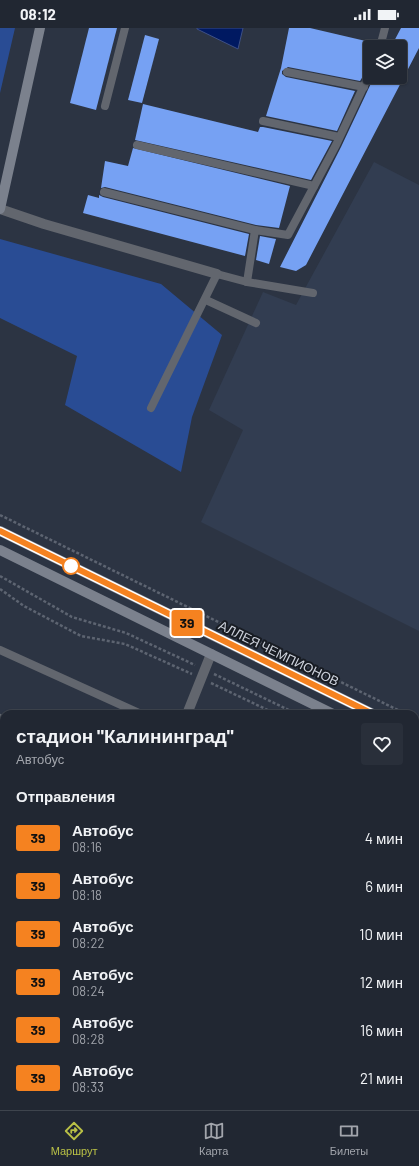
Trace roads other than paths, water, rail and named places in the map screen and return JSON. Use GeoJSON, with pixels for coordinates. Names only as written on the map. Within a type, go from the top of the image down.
{"type":"FeatureCollection","features":[{"type":"Feature","properties":{"kind":"main road"},"geometry":{"type":"LineString","coordinates":[[0,209],[40,28]]}},
{"type":"Feature","properties":{"kind":"main road","name":"АЛЛЕЯ ЧЕМПИОНОВ"},"geometry":{"type":"LineString","coordinates":[[0,531],[365,710]]}},
{"type":"Feature","properties":{"kind":"main road"},"geometry":{"type":"LineString","coordinates":[[0,550],[325,710]]}},
{"type":"Feature","properties":{"kind":"street"},"geometry":{"type":"LineString","coordinates":[[0,209],[44,224],[217,274]]}},
{"type":"Feature","properties":{"kind":"street"},"geometry":{"type":"LineString","coordinates":[[189,710],[211,654]]}},
{"type":"Feature","properties":{"kind":"lane"},"geometry":{"type":"LineString","coordinates":[[105,106],[125,28]]}},
{"type":"Feature","properties":{"kind":"lane"},"geometry":{"type":"LineString","coordinates":[[382,40],[385,28]]}},
{"type":"Feature","properties":{"kind":"lane"},"geometry":{"type":"LineString","coordinates":[[104,192],[255,230],[288,235],[364,86],[287,72]]}},
{"type":"Feature","properties":{"kind":"lane"},"geometry":{"type":"LineString","coordinates":[[263,121],[339,137]]}},
{"type":"Feature","properties":{"kind":"lane"},"geometry":{"type":"LineString","coordinates":[[137,144],[314,186]]}},
{"type":"Feature","properties":{"kind":"lane"},"geometry":{"type":"LineString","coordinates":[[247,282],[255,230]]}},
{"type":"Feature","properties":{"kind":"lane"},"geometry":{"type":"LineString","coordinates":[[151,408],[206,300],[217,274],[247,282],[313,293]]}},
{"type":"Feature","properties":{"kind":"lane"},"geometry":{"type":"LineString","coordinates":[[206,300],[256,323]]}},
{"type":"Feature","properties":{"kind":"lane"},"geometry":{"type":"LineString","coordinates":[[0,650],[131,710]]}}]}
